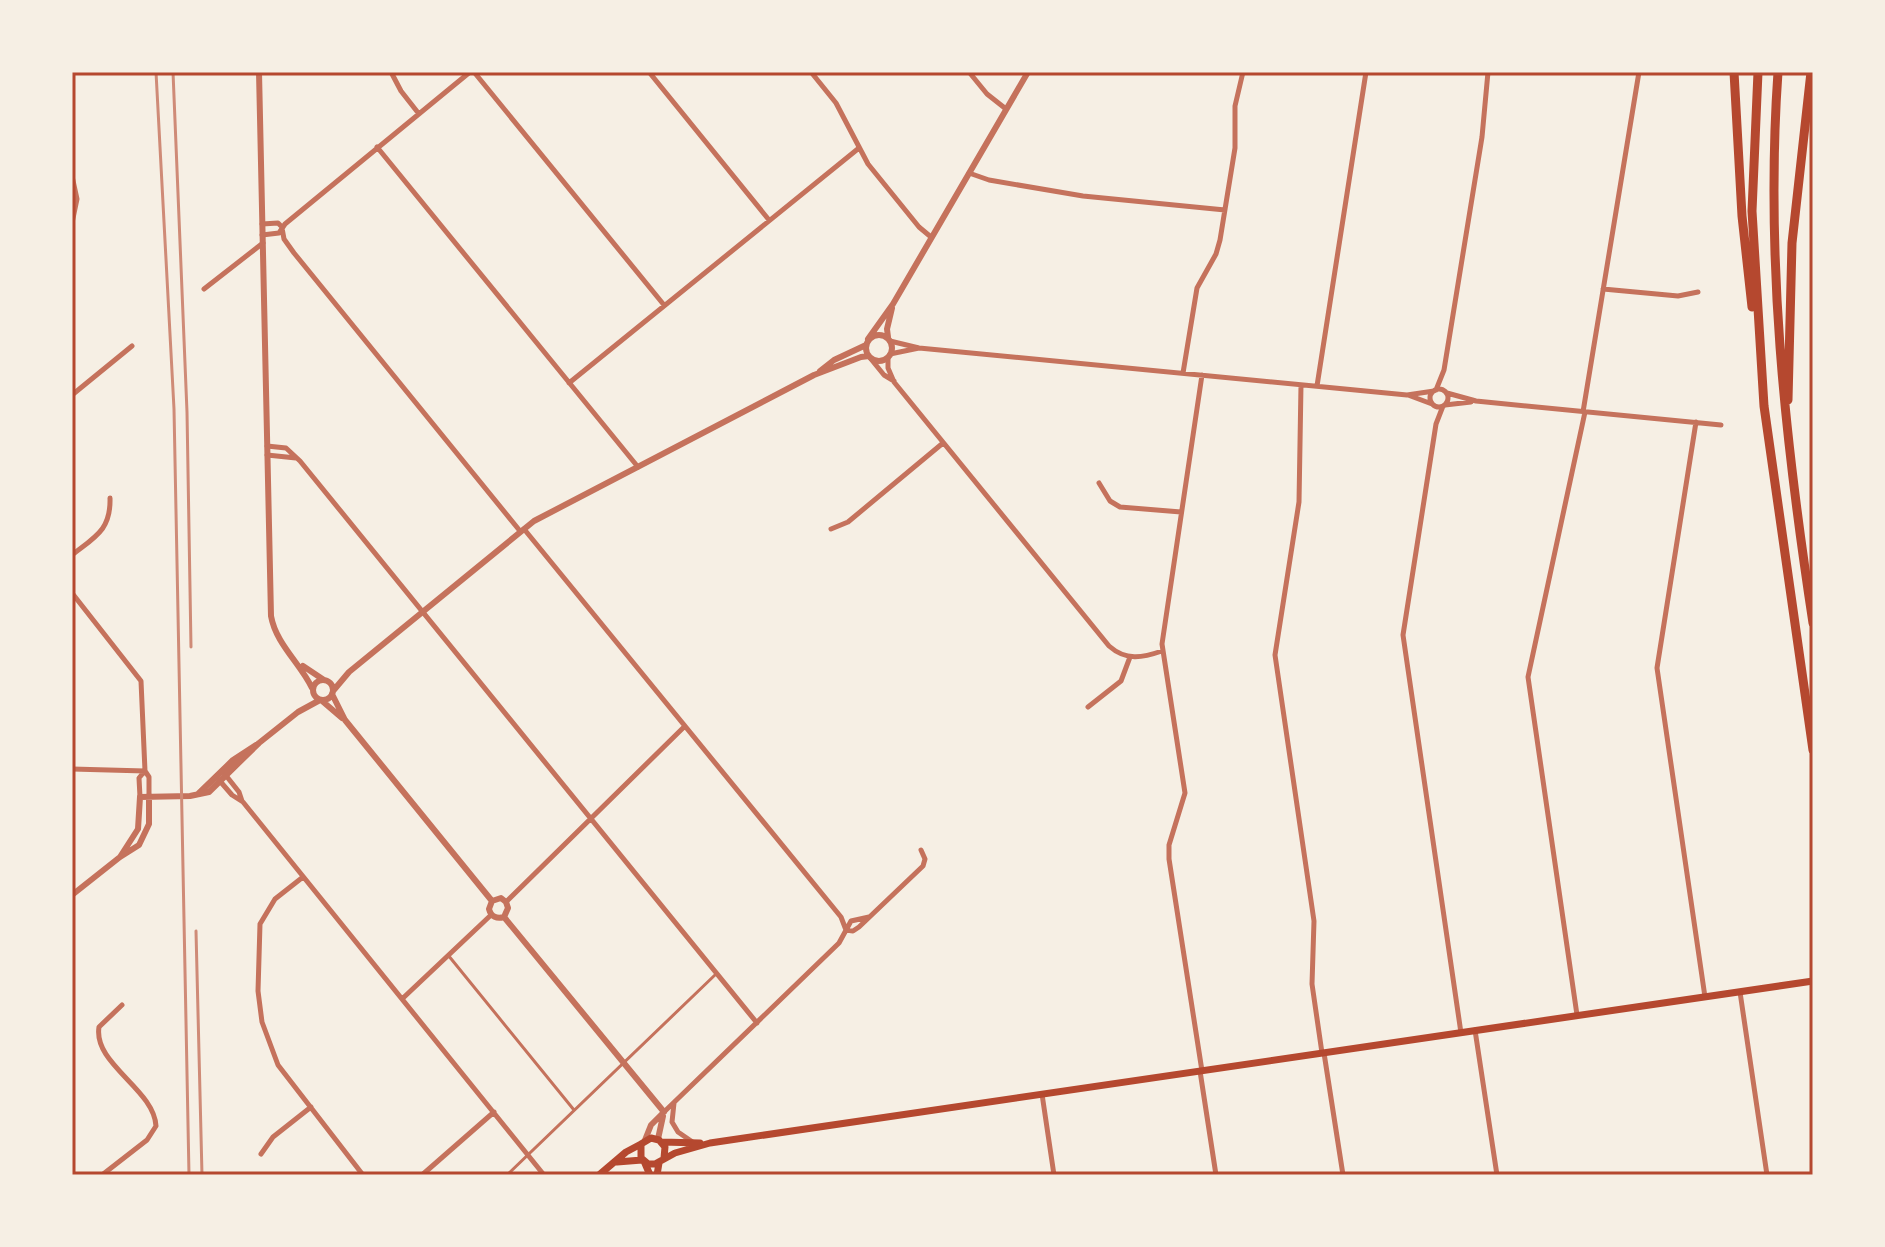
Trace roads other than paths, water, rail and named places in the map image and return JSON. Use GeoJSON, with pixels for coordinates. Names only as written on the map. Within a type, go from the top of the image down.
{"type":"FeatureCollection","features":[{"type":"Feature","properties":{"kind":"highway"},"geometry":{"type":"LineString","coordinates":[[1734,72],[1742,216],[1764,406],[1813,750]]}},
{"type":"Feature","properties":{"kind":"highway"},"geometry":{"type":"LineString","coordinates":[[1758,72],[1752,211],[1764,406]]}},
{"type":"Feature","properties":{"kind":"highway"},"geometry":{"type":"LineString","coordinates":[[1778,72],[1772,153],[1776,302],[1787,439],[1813,623]]}},
{"type":"Feature","properties":{"kind":"highway"},"geometry":{"type":"LineString","coordinates":[[1787,439],[1792,243],[1811,72]]}},
{"type":"Feature","properties":{"kind":"main road"},"geometry":{"type":"LineString","coordinates":[[599,1175],[643,1142],[710,1143],[1813,981]]}},
{"type":"Feature","properties":{"kind":"main road"},"geometry":{"type":"LineString","coordinates":[[657,1175],[665,1149],[660,1141]]}},
{"type":"Feature","properties":{"kind":"main road"},"geometry":{"type":"LineString","coordinates":[[643,1142],[639,1152],[650,1175]]}},
{"type":"Feature","properties":{"kind":"main road"},"geometry":{"type":"LineString","coordinates":[[611,1164],[627,1159],[650,1164],[710,1143]]}},
{"type":"Feature","properties":{"kind":"street"},"geometry":{"type":"LineString","coordinates":[[259,72],[271,616],[276,634],[300,665],[314,696],[345,720],[492,901]]}},
{"type":"Feature","properties":{"kind":"street"},"geometry":{"type":"LineString","coordinates":[[391,72],[419,114]]}},
{"type":"Feature","properties":{"kind":"street"},"geometry":{"type":"LineString","coordinates":[[204,289],[262,239],[278,234],[377,147],[472,72],[664,305]]}},
{"type":"Feature","properties":{"kind":"street"},"geometry":{"type":"LineString","coordinates":[[649,72],[769,220]]}},
{"type":"Feature","properties":{"kind":"street"},"geometry":{"type":"LineString","coordinates":[[811,72],[836,103],[868,164],[931,237]]}},
{"type":"Feature","properties":{"kind":"street"},"geometry":{"type":"LineString","coordinates":[[969,72],[987,94],[1006,109]]}},
{"type":"Feature","properties":{"kind":"street"},"geometry":{"type":"LineString","coordinates":[[894,382],[870,358],[867,342],[893,304],[1028,72]]}},
{"type":"Feature","properties":{"kind":"street"},"geometry":{"type":"LineString","coordinates":[[1183,373],[1197,288],[1219,247],[1235,148],[1235,106],[1243,72]]}},
{"type":"Feature","properties":{"kind":"street"},"geometry":{"type":"LineString","coordinates":[[1317,386],[1366,72]]}},
{"type":"Feature","properties":{"kind":"street"},"geometry":{"type":"LineString","coordinates":[[1461,1033],[1403,635],[1436,424],[1448,400],[1444,370],[1482,137],[1488,72]]}},
{"type":"Feature","properties":{"kind":"street"},"geometry":{"type":"LineString","coordinates":[[1577,1015],[1528,677],[1584,412],[1639,72]]}},
{"type":"Feature","properties":{"kind":"street"},"geometry":{"type":"LineString","coordinates":[[377,147],[638,467]]}},
{"type":"Feature","properties":{"kind":"street"},"geometry":{"type":"LineString","coordinates":[[569,383],[859,148]]}},
{"type":"Feature","properties":{"kind":"street"},"geometry":{"type":"LineString","coordinates":[[969,173],[989,180],[1083,196],[1225,210]]}},
{"type":"Feature","properties":{"kind":"street"},"geometry":{"type":"LineString","coordinates":[[72,176],[77,199],[72,223]]}},
{"type":"Feature","properties":{"kind":"street"},"geometry":{"type":"LineString","coordinates":[[262,224],[278,223],[294,253],[841,917],[846,930],[839,943],[651,1125],[643,1142]]}},
{"type":"Feature","properties":{"kind":"street"},"geometry":{"type":"LineString","coordinates":[[1603,289],[1678,296],[1698,292]]}},
{"type":"Feature","properties":{"kind":"street"},"geometry":{"type":"LineString","coordinates":[[893,304],[888,323],[888,368],[894,382],[1105,642],[1117,653],[1130,657],[1162,651]]}},
{"type":"Feature","properties":{"kind":"street"},"geometry":{"type":"LineString","coordinates":[[814,375],[877,334],[919,348],[1407,395],[1433,404],[1476,401]]}},
{"type":"Feature","properties":{"kind":"street"},"geometry":{"type":"LineString","coordinates":[[72,395],[132,346]]}},
{"type":"Feature","properties":{"kind":"street"},"geometry":{"type":"LineString","coordinates":[[140,797],[209,792],[240,754],[298,712],[328,699],[349,672],[522,530],[814,375],[861,357],[880,361],[919,348]]}},
{"type":"Feature","properties":{"kind":"street"},"geometry":{"type":"LineString","coordinates":[[1436,424],[1430,399],[1444,370]]}},
{"type":"Feature","properties":{"kind":"street"},"geometry":{"type":"LineString","coordinates":[[1202,375],[1162,651],[1185,797],[1168,854],[1216,1175]]}},
{"type":"Feature","properties":{"kind":"street"},"geometry":{"type":"LineString","coordinates":[[1301,385],[1299,502],[1275,655],[1314,921],[1312,984],[1343,1175]]}},
{"type":"Feature","properties":{"kind":"street"},"geometry":{"type":"LineString","coordinates":[[1407,395],[1435,390],[1476,401],[1721,425]]}},
{"type":"Feature","properties":{"kind":"street"},"geometry":{"type":"LineString","coordinates":[[1696,422],[1657,668],[1705,997]]}},
{"type":"Feature","properties":{"kind":"street"},"geometry":{"type":"LineString","coordinates":[[831,529],[848,522],[943,443]]}},
{"type":"Feature","properties":{"kind":"street"},"geometry":{"type":"LineString","coordinates":[[267,446],[286,448],[297,458],[757,1023]]}},
{"type":"Feature","properties":{"kind":"street"},"geometry":{"type":"LineString","coordinates":[[267,455],[297,458]]}},
{"type":"Feature","properties":{"kind":"street"},"geometry":{"type":"LineString","coordinates":[[1099,483],[1110,501],[1120,507],[1181,512]]}},
{"type":"Feature","properties":{"kind":"street"},"geometry":{"type":"LineString","coordinates":[[72,555],[105,527],[110,514],[110,498]]}},
{"type":"Feature","properties":{"kind":"street"},"geometry":{"type":"LineString","coordinates":[[72,593],[139,675],[145,771],[149,777],[149,818],[145,836],[134,850],[120,857],[72,895]]}},
{"type":"Feature","properties":{"kind":"street"},"geometry":{"type":"LineString","coordinates":[[1088,707],[1121,681],[1130,657]]}},
{"type":"Feature","properties":{"kind":"street"},"geometry":{"type":"LineString","coordinates":[[300,665],[332,686],[332,693],[345,720]]}},
{"type":"Feature","properties":{"kind":"street"},"geometry":{"type":"LineString","coordinates":[[298,712],[315,683],[349,672]]}},
{"type":"Feature","properties":{"kind":"street"},"geometry":{"type":"LineString","coordinates":[[506,902],[685,726]]}},
{"type":"Feature","properties":{"kind":"street"},"geometry":{"type":"LineString","coordinates":[[72,769],[145,771]]}},
{"type":"Feature","properties":{"kind":"street"},"geometry":{"type":"LineString","coordinates":[[120,857],[138,829],[139,778],[145,771]]}},
{"type":"Feature","properties":{"kind":"street"},"geometry":{"type":"LineString","coordinates":[[221,776],[232,795],[243,802],[544,1174]]}},
{"type":"Feature","properties":{"kind":"street"},"geometry":{"type":"LineString","coordinates":[[846,930],[853,931],[923,866],[925,859],[921,850]]}},
{"type":"Feature","properties":{"kind":"street"},"geometry":{"type":"LineString","coordinates":[[303,877],[275,899],[263,916],[258,933],[258,991],[262,1022],[271,1052],[288,1079],[363,1175]]}},
{"type":"Feature","properties":{"kind":"street"},"geometry":{"type":"LineString","coordinates":[[492,901],[501,898],[506,902],[508,908],[504,917]]}},
{"type":"Feature","properties":{"kind":"street"},"geometry":{"type":"LineString","coordinates":[[492,901],[489,909],[491,915],[504,917]]}},
{"type":"Feature","properties":{"kind":"street"},"geometry":{"type":"LineString","coordinates":[[402,999],[491,915]]}},
{"type":"Feature","properties":{"kind":"street"},"geometry":{"type":"LineString","coordinates":[[504,917],[664,1112]]}},
{"type":"Feature","properties":{"kind":"street"},"geometry":{"type":"LineString","coordinates":[[1740,992],[1767,1175]]}},
{"type":"Feature","properties":{"kind":"street"},"geometry":{"type":"LineString","coordinates":[[102,1175],[147,1140],[156,1126],[151,1109],[99,1043],[99,1027],[122,1005]]}},
{"type":"Feature","properties":{"kind":"street"},"geometry":{"type":"LineString","coordinates":[[1475,1030],[1497,1175]]}},
{"type":"Feature","properties":{"kind":"street"},"geometry":{"type":"LineString","coordinates":[[1042,1094],[1054,1175]]}},
{"type":"Feature","properties":{"kind":"street"},"geometry":{"type":"LineString","coordinates":[[674,1102],[672,1122],[678,1132],[694,1143]]}},
{"type":"Feature","properties":{"kind":"street"},"geometry":{"type":"LineString","coordinates":[[261,1154],[273,1137],[311,1107]]}},
{"type":"Feature","properties":{"kind":"street"},"geometry":{"type":"LineString","coordinates":[[422,1175],[494,1112]]}},
{"type":"Feature","properties":{"kind":"street"},"geometry":{"type":"LineString","coordinates":[[660,1141],[659,1128],[664,1112]]}},
{"type":"Feature","properties":{"kind":"lane"},"geometry":{"type":"LineString","coordinates":[[448,955],[574,1110]]}},
{"type":"Feature","properties":{"kind":"lane"},"geometry":{"type":"LineString","coordinates":[[507,1175],[716,974]]}},
{"type":"Feature","properties":{"kind":"railway"},"geometry":{"type":"LineString","coordinates":[[156,72],[174,409],[189,1175]]}},
{"type":"Feature","properties":{"kind":"railway"},"geometry":{"type":"LineString","coordinates":[[173,72],[187,412],[191,647]]}},
{"type":"Feature","properties":{"kind":"railway"},"geometry":{"type":"LineString","coordinates":[[196,931],[202,1175]]}}]}
